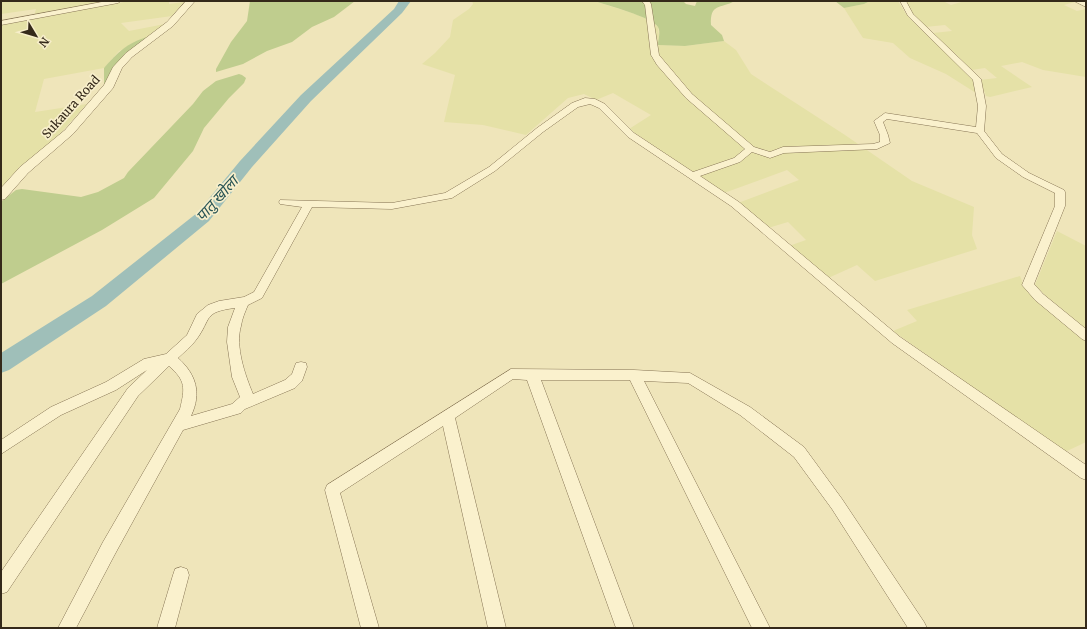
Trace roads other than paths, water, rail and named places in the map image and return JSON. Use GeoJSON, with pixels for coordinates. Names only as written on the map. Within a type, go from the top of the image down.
{"type":"FeatureCollection","features":[{"type":"Feature","properties":{"kind":"street"},"geometry":{"type":"LineString","coordinates":[[1,23],[118,1]]}},
{"type":"Feature","properties":{"kind":"street","name":"Sukaura Road"},"geometry":{"type":"LineString","coordinates":[[1,196],[24,170],[69,132],[109,86],[118,67],[128,55],[170,24],[190,1]]}},
{"type":"Feature","properties":{"kind":"street"},"geometry":{"type":"LineString","coordinates":[[644,1],[648,4],[655,55],[660,63],[689,96],[751,149],[770,155],[783,150],[874,147],[885,143],[884,135],[878,122],[885,116],[908,121],[956,125],[980,131],[999,156],[1026,175],[1060,192],[1060,206],[1028,285],[1039,297],[1086,336]]}},
{"type":"Feature","properties":{"kind":"street"},"geometry":{"type":"LineString","coordinates":[[903,1],[910,15],[978,79],[982,106],[980,131]]}},
{"type":"Feature","properties":{"kind":"street"},"geometry":{"type":"LineString","coordinates":[[1078,1],[1086,5]]}},
{"type":"Feature","properties":{"kind":"street"},"geometry":{"type":"LineString","coordinates":[[284,202],[392,206],[448,196],[492,170],[540,130],[575,105],[585,101],[592,101],[602,106],[631,135],[735,204],[896,340],[1086,473]]}},
{"type":"Feature","properties":{"kind":"street"},"geometry":{"type":"LineString","coordinates":[[693,175],[737,160],[751,149]]}},
{"type":"Feature","properties":{"kind":"street"},"geometry":{"type":"LineString","coordinates":[[1,586],[133,392],[191,338],[196,331],[199,320],[207,312],[214,307],[251,300],[258,295],[309,204]]}},
{"type":"Feature","properties":{"kind":"street"},"geometry":{"type":"LineString","coordinates":[[243,302],[234,327],[233,342],[239,377],[247,395],[243,404]]}},
{"type":"Feature","properties":{"kind":"street"},"geometry":{"type":"LineString","coordinates":[[67,628],[108,548],[187,410],[192,390],[184,372],[169,358]]}},
{"type":"Feature","properties":{"kind":"street"},"geometry":{"type":"LineString","coordinates":[[1,448],[56,412],[111,386],[149,362],[169,358]]}},
{"type":"Feature","properties":{"kind":"street"},"geometry":{"type":"LineString","coordinates":[[179,425],[236,409],[243,404],[290,384],[296,377],[301,367]]}},
{"type":"Feature","properties":{"kind":"street"},"geometry":{"type":"LineString","coordinates":[[370,628],[332,490],[511,374],[634,375],[690,378],[745,411],[799,452],[837,504],[913,627]]}},
{"type":"Feature","properties":{"kind":"street"},"geometry":{"type":"LineString","coordinates":[[532,375],[625,628]]}},
{"type":"Feature","properties":{"kind":"street"},"geometry":{"type":"LineString","coordinates":[[634,375],[761,628]]}},
{"type":"Feature","properties":{"kind":"street"},"geometry":{"type":"LineString","coordinates":[[447,415],[497,628]]}},
{"type":"Feature","properties":{"kind":"street"},"geometry":{"type":"LineString","coordinates":[[166,628],[181,575]]}},
{"type":"Feature","properties":{"kind":"waterway","name":"पातु खोला"},"geometry":{"type":"LineString","coordinates":[[1,364],[99,301],[203,217],[246,164],[306,98],[398,11],[405,1]]}}]}
